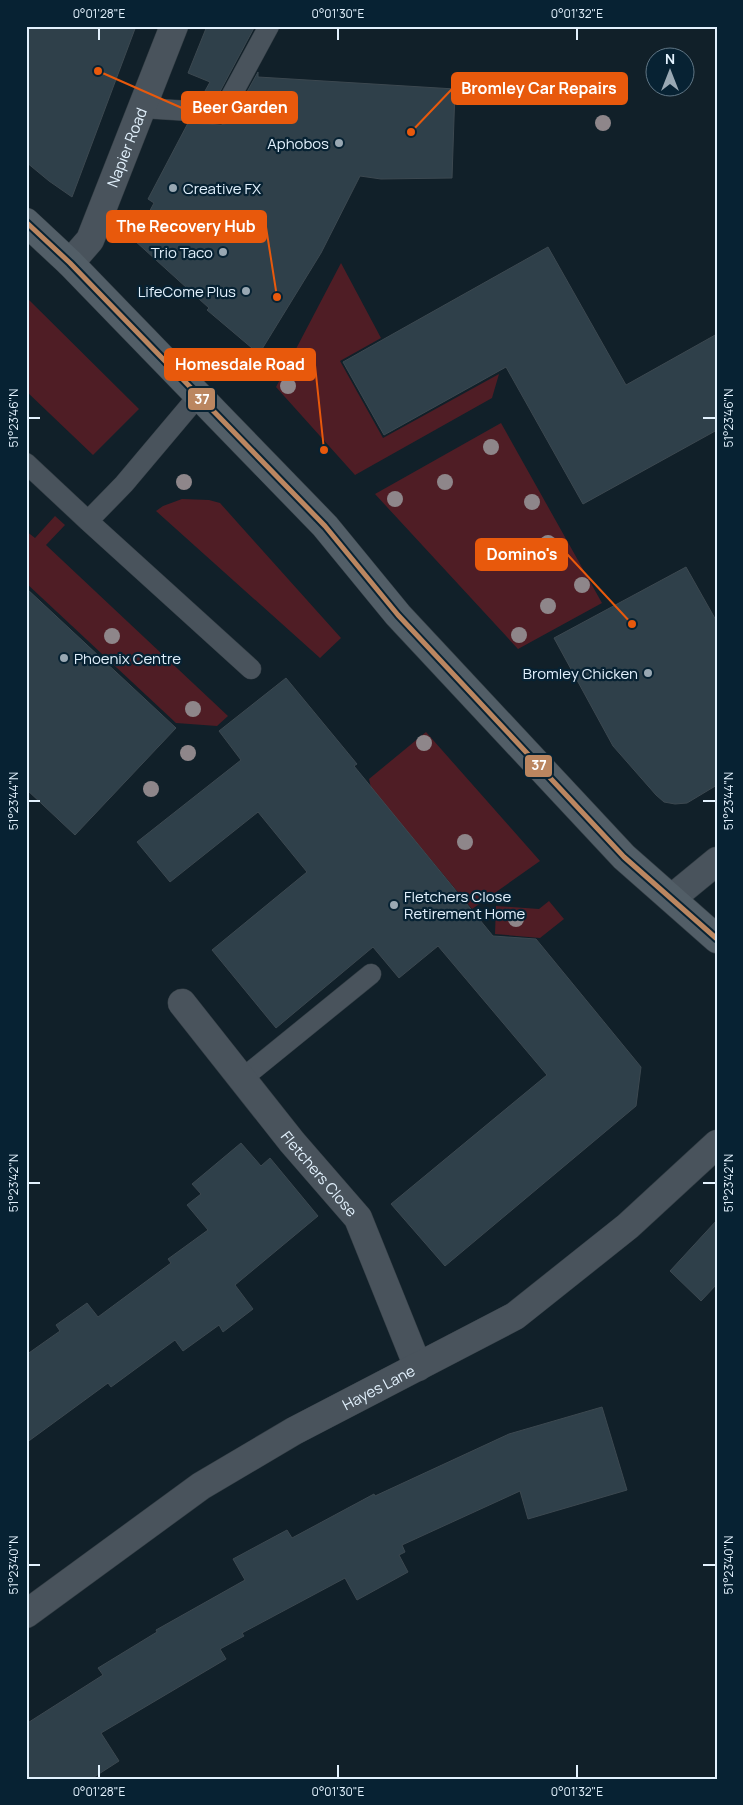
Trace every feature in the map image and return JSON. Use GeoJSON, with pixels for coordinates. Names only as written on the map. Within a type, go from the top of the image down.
{"type":"FeatureCollection","features":[{"type":"Feature","properties":{"kind":"main road","name":"Napier Road"},"geometry":{"type":"LineString","coordinates":[[70,263],[90,240],[174,26]]}},
{"type":"Feature","properties":{"kind":"main road"},"geometry":{"type":"LineString","coordinates":[[26,222],[70,263],[324,526],[398,615],[624,857],[717,939]]}},
{"type":"Feature","properties":{"kind":"main road"},"geometry":{"type":"LineString","coordinates":[[672,898],[717,861]]}},
{"type":"Feature","properties":{"kind":"main road","name":"Fletchers Close"},"geometry":{"type":"LineString","coordinates":[[182,1002],[292,1142],[358,1218],[418,1367]]}},
{"type":"Feature","properties":{"kind":"main road","name":"Hayes Lane"},"geometry":{"type":"LineString","coordinates":[[26,1614],[201,1486],[294,1431],[515,1316],[628,1226],[717,1144]]}},
{"type":"Feature","properties":{"kind":"lane"},"geometry":{"type":"LineString","coordinates":[[142,108],[222,113],[269,26]]}},
{"type":"Feature","properties":{"kind":"lane"},"geometry":{"type":"LineString","coordinates":[[88,521],[124,484],[199,395]]}},
{"type":"Feature","properties":{"kind":"lane"},"geometry":{"type":"LineString","coordinates":[[26,463],[251,669]]}},
{"type":"Feature","properties":{"kind":"lane"},"geometry":{"type":"LineString","coordinates":[[243,1078],[371,974]]}},
{"type":"Feature","properties":{"kind":"shaded area"},"geometry":{"type":"Polygon","coordinates":[[[341,263],[381,338],[340,361],[383,438],[499,374],[492,398],[355,475],[276,387],[341,263]]]}},
{"type":"Feature","properties":{"kind":"shaded area"},"geometry":{"type":"Polygon","coordinates":[[[26,297],[139,409],[93,455],[26,391],[26,297]]]}},
{"type":"Feature","properties":{"kind":"shaded area"},"geometry":{"type":"Polygon","coordinates":[[[501,423],[602,603],[518,649],[375,494],[501,423]]]}},
{"type":"Feature","properties":{"kind":"shaded area"},"geometry":{"type":"Polygon","coordinates":[[[182,499],[209,500],[220,503],[341,638],[320,658],[156,511],[163,506],[182,499]]]}},
{"type":"Feature","properties":{"kind":"shaded area"},"geometry":{"type":"Polygon","coordinates":[[[55,516],[65,525],[46,545],[228,716],[217,726],[176,723],[26,583],[26,531],[35,538],[55,516]]]}},
{"type":"Feature","properties":{"kind":"shaded area"},"geometry":{"type":"Polygon","coordinates":[[[426,732],[540,861],[472,909],[371,788],[369,779],[426,732]]]}},
{"type":"Feature","properties":{"kind":"shaded area"},"geometry":{"type":"Polygon","coordinates":[[[549,901],[564,919],[540,938],[495,934],[496,906],[539,909],[549,901]]]}},
{"type":"Feature","properties":{"kind":"building"},"geometry":{"type":"Polygon","coordinates":[[[26,26],[136,26],[72,197],[26,162],[26,26]]]}},
{"type":"Feature","properties":{"kind":"building"},"geometry":{"type":"Polygon","coordinates":[[[207,26],[255,26],[215,101],[200,100],[210,82],[188,73],[207,26]]]}},
{"type":"Feature","properties":{"kind":"building"},"geometry":{"type":"Polygon","coordinates":[[[258,72],[258,77],[455,89],[452,178],[381,179],[360,176],[321,253],[259,354],[207,310],[209,308],[134,240],[154,203],[148,199],[188,123],[221,125],[228,123],[258,72]]]}},
{"type":"Feature","properties":{"kind":"building"},"geometry":{"type":"Polygon","coordinates":[[[548,247],[626,385],[717,334],[717,430],[583,504],[506,367],[384,435],[343,362],[548,247]]]}},
{"type":"Feature","properties":{"kind":"building"},"geometry":{"type":"Polygon","coordinates":[[[686,567],[717,622],[717,785],[687,803],[675,804],[664,802],[656,795],[613,746],[554,638],[686,567]]]}},
{"type":"Feature","properties":{"kind":"building","name":"Phoenix Centre"},"geometry":{"type":"Polygon","coordinates":[[[26,588],[176,728],[75,835],[26,789],[26,588]]]}},
{"type":"Feature","properties":{"kind":"building"},"geometry":{"type":"Polygon","coordinates":[[[286,678],[357,764],[354,766],[493,936],[536,939],[641,1067],[636,1106],[445,1266],[391,1204],[547,1075],[438,946],[399,978],[373,947],[276,1028],[212,950],[307,872],[258,812],[170,882],[137,842],[241,760],[219,731],[286,678]]]}},
{"type":"Feature","properties":{"kind":"building"},"geometry":{"type":"Polygon","coordinates":[[[241,1143],[261,1166],[270,1158],[318,1216],[235,1285],[253,1309],[223,1332],[219,1325],[183,1351],[175,1340],[111,1387],[108,1383],[26,1443],[26,1355],[60,1331],[56,1325],[87,1303],[98,1317],[171,1263],[168,1259],[208,1230],[187,1205],[201,1194],[192,1184],[241,1143]]]}},
{"type":"Feature","properties":{"kind":"building"},"geometry":{"type":"Polygon","coordinates":[[[717,1220],[717,1284],[701,1301],[670,1271],[717,1220]]]}},
{"type":"Feature","properties":{"kind":"building"},"geometry":{"type":"Polygon","coordinates":[[[602,1407],[627,1490],[528,1519],[520,1491],[402,1545],[405,1552],[399,1555],[408,1572],[357,1600],[345,1578],[242,1633],[244,1636],[220,1649],[226,1659],[101,1733],[119,1761],[91,1779],[26,1779],[26,1724],[103,1675],[98,1668],[157,1632],[156,1630],[245,1580],[233,1559],[287,1530],[292,1538],[374,1494],[375,1496],[509,1434],[602,1407]]]}},
{"type":"Feature","properties":{"kind":"transit line","name":"37"},"geometry":{"type":"LineString","coordinates":[[26,222],[70,263],[325,526],[398,615],[624,857],[717,939]]}},
{"type":"Feature","properties":{"kind":"place","name":"Beer Garden"},"geometry":{"type":"Point","coordinates":[98,71]}},
{"type":"Feature","properties":{"kind":"place","name":"Bromley Car Repairs"},"geometry":{"type":"Point","coordinates":[411,132]}},
{"type":"Feature","properties":{"kind":"place","name":"Aphobos"},"geometry":{"type":"Point","coordinates":[339,143]}},
{"type":"Feature","properties":{"kind":"place","name":"Creative FX"},"geometry":{"type":"Point","coordinates":[173,188]}},
{"type":"Feature","properties":{"kind":"place","name":"Trio Taco"},"geometry":{"type":"Point","coordinates":[223,252]}},
{"type":"Feature","properties":{"kind":"place","name":"LifeCome Plus"},"geometry":{"type":"Point","coordinates":[246,291]}},
{"type":"Feature","properties":{"kind":"place","name":"The Recovery Hub"},"geometry":{"type":"Point","coordinates":[277,297]}},
{"type":"Feature","properties":{"kind":"place","name":"Homesdale Road"},"geometry":{"type":"Point","coordinates":[324,450]}},
{"type":"Feature","properties":{"kind":"place","name":"Domino's"},"geometry":{"type":"Point","coordinates":[632,624]}},
{"type":"Feature","properties":{"kind":"place","name":"Phoenix Centre"},"geometry":{"type":"Point","coordinates":[64,658]}},
{"type":"Feature","properties":{"kind":"place","name":"Bromley Chicken"},"geometry":{"type":"Point","coordinates":[648,673]}},
{"type":"Feature","properties":{"kind":"place","name":"Fletchers Close Retirement Home"},"geometry":{"type":"Point","coordinates":[394,905]}}]}
